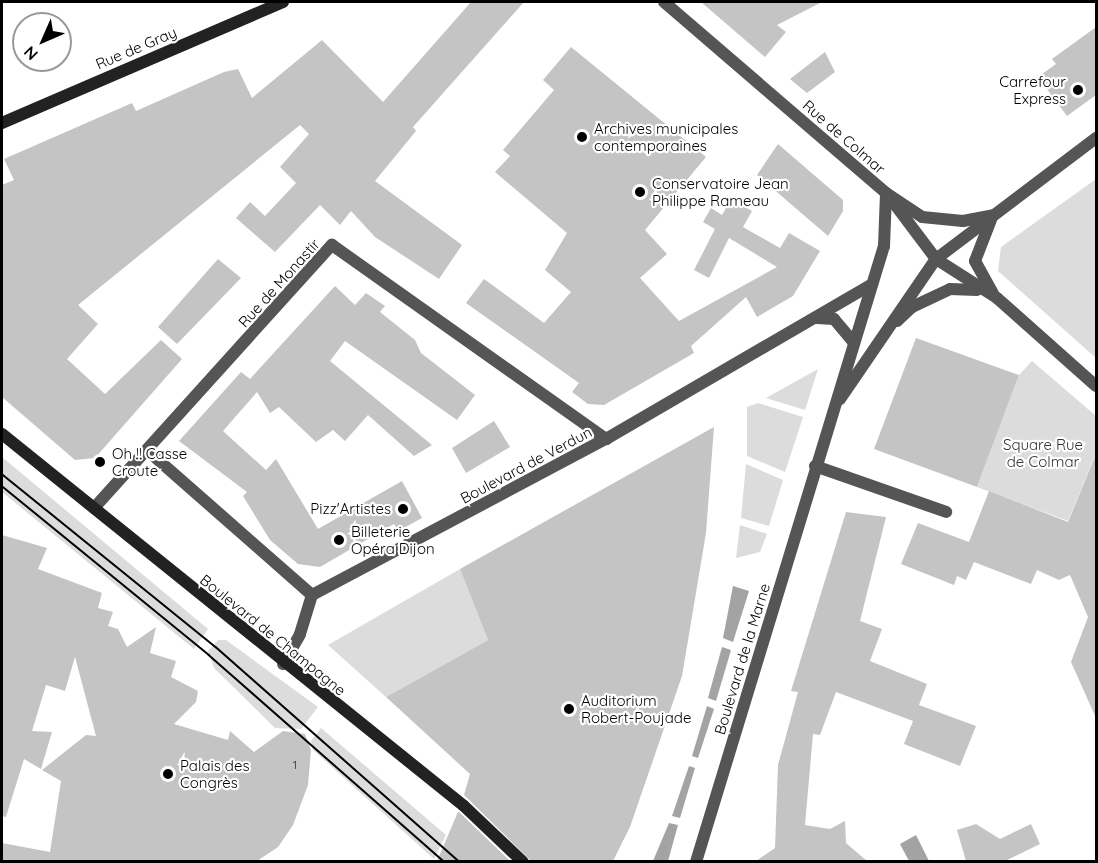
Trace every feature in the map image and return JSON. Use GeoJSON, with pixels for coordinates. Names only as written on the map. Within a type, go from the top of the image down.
{"type":"FeatureCollection","features":[{"type":"Feature","properties":{"kind":"main road","name":"Rue de Gray"},"geometry":{"type":"LineString","coordinates":[[2,123],[283,2]]}},
{"type":"Feature","properties":{"kind":"main road","name":"Boulevard de Champagne"},"geometry":{"type":"LineString","coordinates":[[2,434],[283,664],[464,806],[523,861]]}},
{"type":"Feature","properties":{"kind":"street","name":"Rue de Colmar"},"geometry":{"type":"LineString","coordinates":[[664,2],[886,193],[936,259],[998,298],[1096,386]]}},
{"type":"Feature","properties":{"kind":"street","name":"Boulevard de la Marne"},"geometry":{"type":"LineString","coordinates":[[833,408],[936,259],[1096,138]]}},
{"type":"Feature","properties":{"kind":"street"},"geometry":{"type":"LineString","coordinates":[[886,193],[922,217],[943,221],[993,215]]}},
{"type":"Feature","properties":{"kind":"street","name":"Boulevard de la Marne"},"geometry":{"type":"LineString","coordinates":[[696,861],[872,284],[886,233],[886,193]]}},
{"type":"Feature","properties":{"kind":"street","name":"Rue de Colmar"},"geometry":{"type":"LineString","coordinates":[[993,215],[975,261],[998,298]]}},
{"type":"Feature","properties":{"kind":"street","name":"Rue de Monastir"},"geometry":{"type":"LineString","coordinates":[[94,508],[332,245],[606,439]]}},
{"type":"Feature","properties":{"kind":"street","name":"Boulevard de Verdun"},"geometry":{"type":"LineString","coordinates":[[312,596],[606,439],[872,284]]}},
{"type":"Feature","properties":{"kind":"street","name":"Boulevard de la Marne"},"geometry":{"type":"LineString","coordinates":[[888,330],[912,307],[950,289],[965,287],[998,298]]}},
{"type":"Feature","properties":{"kind":"street"},"geometry":{"type":"LineString","coordinates":[[816,318],[834,319],[853,342]]}},
{"type":"Feature","properties":{"kind":"street"},"geometry":{"type":"LineString","coordinates":[[148,450],[312,596],[300,634],[283,664]]}},
{"type":"Feature","properties":{"kind":"street"},"geometry":{"type":"LineString","coordinates":[[815,466],[946,512]]}},
{"type":"Feature","properties":{"kind":"green space"},"geometry":{"type":"Polygon","coordinates":[[[1096,179],[1096,358],[998,271],[1001,247],[1096,179]]]}},
{"type":"Feature","properties":{"kind":"green space","name":"Square Rue de Colmar"},"geometry":{"type":"Polygon","coordinates":[[[1032,361],[1096,416],[1096,453],[1068,521],[977,487],[1019,375],[1032,361]]]}},
{"type":"Feature","properties":{"kind":"green space"},"geometry":{"type":"Polygon","coordinates":[[[818,369],[805,410],[766,398],[818,369]]]}},
{"type":"Feature","properties":{"kind":"green space"},"geometry":{"type":"Polygon","coordinates":[[[758,403],[803,417],[785,472],[747,456],[747,407],[758,403]]]}},
{"type":"Feature","properties":{"kind":"green space"},"geometry":{"type":"Polygon","coordinates":[[[2,457],[208,629],[194,649],[2,492],[2,457]]]}},
{"type":"Feature","properties":{"kind":"green space"},"geometry":{"type":"Polygon","coordinates":[[[746,464],[783,480],[769,526],[741,518],[746,464]]]}},
{"type":"Feature","properties":{"kind":"green space"},"geometry":{"type":"Polygon","coordinates":[[[740,525],[767,534],[760,552],[736,558],[740,525]]]}},
{"type":"Feature","properties":{"kind":"green space"},"geometry":{"type":"Polygon","coordinates":[[[460,569],[488,640],[386,697],[328,645],[460,569]]]}},
{"type":"Feature","properties":{"kind":"green space"},"geometry":{"type":"Polygon","coordinates":[[[218,640],[226,640],[318,707],[301,729],[275,728],[214,668],[208,651],[218,640]]]}},
{"type":"Feature","properties":{"kind":"green space"},"geometry":{"type":"Polygon","coordinates":[[[321,728],[446,835],[434,859],[313,750],[311,741],[321,728]]]}},
{"type":"Feature","properties":{"kind":"shaded area"},"geometry":{"type":"Polygon","coordinates":[[[733,586],[749,591],[733,642],[723,638],[733,586]]]}},
{"type":"Feature","properties":{"kind":"shaded area"},"geometry":{"type":"Polygon","coordinates":[[[722,647],[731,650],[716,701],[708,698],[722,647]]]}},
{"type":"Feature","properties":{"kind":"shaded area"},"geometry":{"type":"Polygon","coordinates":[[[707,706],[714,709],[698,758],[692,756],[707,706]]]}},
{"type":"Feature","properties":{"kind":"shaded area"},"geometry":{"type":"Polygon","coordinates":[[[689,766],[695,768],[680,818],[672,816],[689,766]]]}},
{"type":"Feature","properties":{"kind":"shaded area"},"geometry":{"type":"Polygon","coordinates":[[[669,823],[678,825],[668,861],[653,861],[669,823]]]}},
{"type":"Feature","properties":{"kind":"shaded area"},"geometry":{"type":"Polygon","coordinates":[[[916,835],[929,861],[909,861],[900,844],[916,835]]]}},
{"type":"Feature","properties":{"kind":"building"},"geometry":{"type":"Polygon","coordinates":[[[471,2],[524,2],[413,127],[416,131],[375,181],[462,245],[439,279],[375,237],[351,211],[340,225],[320,205],[275,252],[236,218],[250,202],[265,216],[296,183],[280,167],[309,134],[300,125],[78,305],[98,324],[67,359],[105,394],[161,340],[182,359],[95,458],[75,460],[2,397],[2,185],[14,180],[4,159],[132,103],[136,111],[224,72],[238,69],[252,98],[322,40],[383,102],[471,2]]]}},
{"type":"Feature","properties":{"kind":"building"},"geometry":{"type":"Polygon","coordinates":[[[701,2],[822,2],[777,25],[786,32],[765,57],[701,2]]]}},
{"type":"Feature","properties":{"kind":"building"},"geometry":{"type":"Polygon","coordinates":[[[1096,27],[1096,95],[1067,116],[1038,77],[1056,64],[1052,59],[1096,27]]]}},
{"type":"Feature","properties":{"kind":"building"},"geometry":{"type":"Polygon","coordinates":[[[571,47],[706,157],[645,230],[667,254],[640,278],[679,321],[777,267],[729,238],[709,278],[694,270],[715,229],[703,222],[711,208],[722,215],[731,199],[752,211],[743,227],[780,248],[789,233],[820,251],[793,296],[757,317],[746,297],[691,346],[694,353],[604,405],[588,404],[572,392],[579,383],[466,303],[484,279],[544,323],[571,292],[545,270],[567,233],[495,172],[510,156],[503,150],[554,90],[543,80],[571,47]]]}},
{"type":"Feature","properties":{"kind":"building"},"geometry":{"type":"Polygon","coordinates":[[[825,52],[835,72],[807,93],[790,79],[825,52]]]}},
{"type":"Feature","properties":{"kind":"building"},"geometry":{"type":"Polygon","coordinates":[[[778,144],[843,200],[843,211],[828,236],[757,175],[778,144]]]}},
{"type":"Feature","properties":{"kind":"building"},"geometry":{"type":"Polygon","coordinates":[[[218,259],[241,278],[177,344],[158,327],[218,259]]]}},
{"type":"Feature","properties":{"kind":"building"},"geometry":{"type":"Polygon","coordinates":[[[335,286],[355,305],[366,293],[385,306],[380,312],[415,340],[421,353],[475,395],[457,420],[345,341],[330,361],[432,445],[414,456],[368,415],[345,441],[333,430],[316,442],[279,407],[270,413],[257,392],[223,431],[266,470],[276,459],[318,529],[402,481],[422,518],[398,531],[394,524],[320,567],[298,564],[270,540],[243,496],[247,492],[179,441],[241,372],[250,379],[335,286]]]}},
{"type":"Feature","properties":{"kind":"building"},"geometry":{"type":"Polygon","coordinates":[[[916,338],[1019,375],[977,487],[874,449],[916,338]]]}},
{"type":"Feature","properties":{"kind":"building"},"geometry":{"type":"Polygon","coordinates":[[[494,421],[510,447],[466,473],[452,448],[494,421]]]}},
{"type":"Feature","properties":{"kind":"building"},"geometry":{"type":"Polygon","coordinates":[[[714,427],[706,533],[682,676],[630,827],[613,861],[531,861],[464,795],[470,774],[386,697],[488,640],[460,569],[714,427]]]}},
{"type":"Feature","properties":{"kind":"building"},"geometry":{"type":"Polygon","coordinates":[[[1096,454],[1096,718],[1071,662],[1088,617],[1070,575],[1059,580],[1037,570],[1031,584],[974,562],[966,580],[957,576],[954,585],[901,564],[918,523],[969,542],[989,491],[1068,522],[1096,454]]]}},
{"type":"Feature","properties":{"kind":"building"},"geometry":{"type":"Polygon","coordinates":[[[846,512],[886,517],[860,621],[882,629],[870,661],[927,684],[919,705],[976,726],[960,766],[904,744],[913,721],[836,692],[820,735],[813,734],[805,825],[830,829],[845,821],[846,843],[867,861],[756,861],[775,848],[778,765],[798,692],[791,691],[846,512]]]}},
{"type":"Feature","properties":{"kind":"building"},"geometry":{"type":"Polygon","coordinates":[[[2,535],[47,548],[38,569],[102,593],[98,608],[113,612],[108,626],[118,629],[127,647],[156,627],[150,653],[176,661],[171,677],[198,691],[196,702],[174,724],[228,740],[230,731],[254,752],[283,731],[305,734],[311,750],[308,785],[293,825],[278,847],[257,861],[2,861],[2,843],[50,852],[61,781],[42,770],[86,735],[96,736],[75,657],[65,691],[46,685],[32,731],[52,732],[41,769],[24,759],[6,817],[2,816],[2,535]]]}},
{"type":"Feature","properties":{"kind":"building"},"geometry":{"type":"Polygon","coordinates":[[[459,812],[510,861],[437,861],[459,812]]]}},
{"type":"Feature","properties":{"kind":"building"},"geometry":{"type":"Polygon","coordinates":[[[976,824],[1000,839],[1031,824],[1040,844],[1005,861],[966,861],[957,830],[976,824]]]}},
{"type":"Feature","properties":{"kind":"tram line"},"geometry":{"type":"LineString","coordinates":[[2,474],[216,647],[460,862]]}},
{"type":"Feature","properties":{"kind":"tram line"},"geometry":{"type":"LineString","coordinates":[[2,486],[209,655],[445,862]]}},
{"type":"Feature","properties":{"kind":"place","name":"Carrefour Express"},"geometry":{"type":"Point","coordinates":[1078,90]}},
{"type":"Feature","properties":{"kind":"place","name":"Archives municipales contemporaines"},"geometry":{"type":"Point","coordinates":[582,137]}},
{"type":"Feature","properties":{"kind":"place","name":"Conservatoire Jean Philippe Rameau"},"geometry":{"type":"Point","coordinates":[640,192]}},
{"type":"Feature","properties":{"kind":"place","name":"Oh !! Casse Croute"},"geometry":{"type":"Point","coordinates":[100,462]}},
{"type":"Feature","properties":{"kind":"place","name":"Pizz'Artistes"},"geometry":{"type":"Point","coordinates":[403,509]}},
{"type":"Feature","properties":{"kind":"place","name":"Billeterie Opéra Dijon"},"geometry":{"type":"Point","coordinates":[339,540]}},
{"type":"Feature","properties":{"kind":"place","name":"Auditorium Robert-Poujade"},"geometry":{"type":"Point","coordinates":[569,709]}},
{"type":"Feature","properties":{"kind":"place","name":"Palais des Congrès"},"geometry":{"type":"Point","coordinates":[168,774]}}]}
